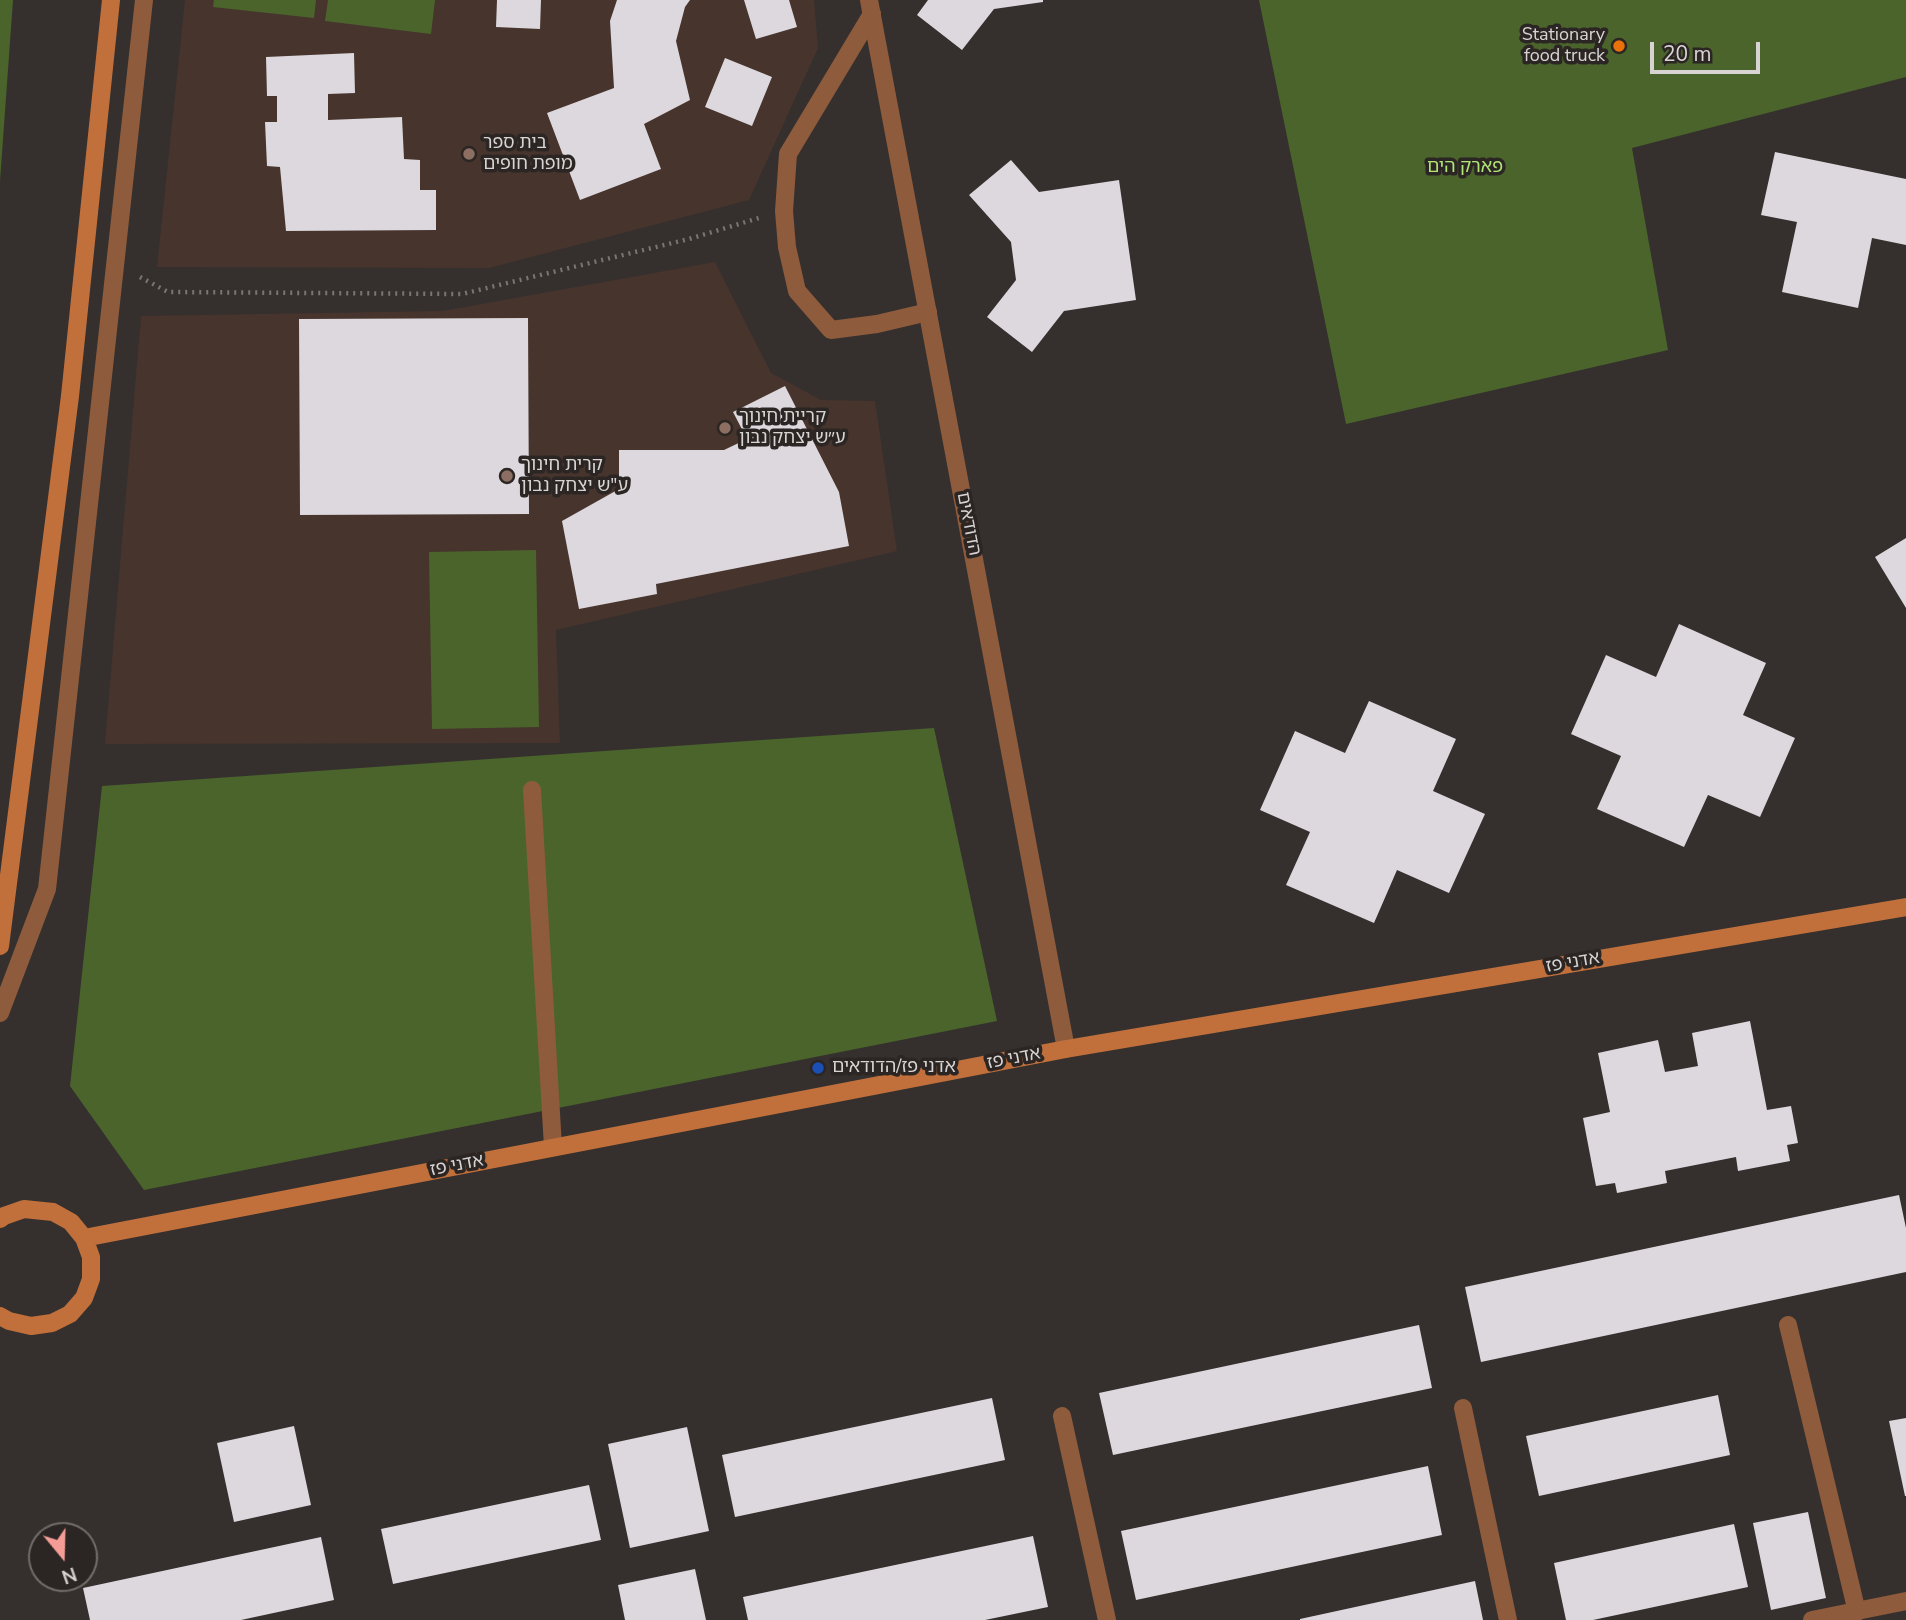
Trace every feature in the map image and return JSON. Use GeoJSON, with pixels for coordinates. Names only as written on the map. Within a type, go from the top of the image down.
{"type":"FeatureCollection","features":[{"type":"Feature","properties":{"kind":"street"},"geometry":{"type":"LineString","coordinates":[[0,946],[70,396],[111,0]]}},
{"type":"Feature","properties":{"kind":"street"},"geometry":{"type":"LineString","coordinates":[[0,1013],[47,888],[144,0]]}},
{"type":"Feature","properties":{"kind":"street"},"geometry":{"type":"LineString","coordinates":[[871,7],[788,154],[784,211],[787,247],[797,291],[831,330],[877,324],[928,312]]}},
{"type":"Feature","properties":{"kind":"street","name":"הדודאים"},"geometry":{"type":"LineString","coordinates":[[871,7],[1066,1049]]}},
{"type":"Feature","properties":{"kind":"street"},"geometry":{"type":"LineString","coordinates":[[532,790],[553,1147]]}},
{"type":"Feature","properties":{"kind":"street","name":"אדני פז"},"geometry":{"type":"LineString","coordinates":[[84,1238],[1066,1049],[1906,907]]}},
{"type":"Feature","properties":{"kind":"street"},"geometry":{"type":"LineString","coordinates":[[0,1316],[31,1326],[52,1323],[70,1314],[84,1298],[91,1279],[92,1257],[84,1238],[71,1222],[53,1212],[24,1209],[1,1213]]}},
{"type":"Feature","properties":{"kind":"street"},"geometry":{"type":"LineString","coordinates":[[1788,1325],[1857,1612]]}},
{"type":"Feature","properties":{"kind":"street"},"geometry":{"type":"LineString","coordinates":[[1463,1408],[1508,1620]]}},
{"type":"Feature","properties":{"kind":"street"},"geometry":{"type":"LineString","coordinates":[[1062,1416],[1107,1620]]}},
{"type":"Feature","properties":{"kind":"street"},"geometry":{"type":"LineString","coordinates":[[1812,1620],[1906,1601]]}},
{"type":"Feature","properties":{"kind":"path"},"geometry":{"type":"LineString","coordinates":[[115,263],[168,292],[462,294],[689,239],[784,211]]}},
{"type":"Feature","properties":{"kind":"shaded area","name":"בית ספר מופת חופים"},"geometry":{"type":"Polygon","coordinates":[[[185,0],[814,0],[818,48],[749,200],[489,268],[157,267],[185,0]]]}},
{"type":"Feature","properties":{"kind":"shaded area","name":"קרית חינוך ע\"ש יצחק נבון"},"geometry":{"type":"Polygon","coordinates":[[[715,262],[771,373],[821,400],[875,401],[897,551],[556,630],[560,743],[105,744],[141,316],[443,311],[715,262]]]}},
{"type":"Feature","properties":{"kind":"green space"},"geometry":{"type":"Polygon","coordinates":[[[0,0],[13,0],[0,181],[0,0]]]}},
{"type":"Feature","properties":{"kind":"green space"},"geometry":{"type":"Polygon","coordinates":[[[214,0],[316,0],[314,18],[213,7],[214,0]]]}},
{"type":"Feature","properties":{"kind":"green space"},"geometry":{"type":"Polygon","coordinates":[[[328,0],[435,0],[431,34],[325,21],[328,0]]]}},
{"type":"Feature","properties":{"kind":"green space","name":"פארק הים"},"geometry":{"type":"Polygon","coordinates":[[[1259,0],[1906,0],[1906,77],[1632,148],[1668,350],[1346,424],[1259,0]]]}},
{"type":"Feature","properties":{"kind":"green space"},"geometry":{"type":"Polygon","coordinates":[[[536,550],[539,727],[432,729],[429,552],[536,550]]]}},
{"type":"Feature","properties":{"kind":"green space"},"geometry":{"type":"Polygon","coordinates":[[[934,728],[997,1021],[144,1190],[70,1086],[102,786],[934,728]]]}},
{"type":"Feature","properties":{"kind":"building"},"geometry":{"type":"Polygon","coordinates":[[[497,0],[541,0],[540,29],[496,27],[497,0]]]}},
{"type":"Feature","properties":{"kind":"building"},"geometry":{"type":"Polygon","coordinates":[[[617,0],[690,0],[685,7],[676,41],[690,100],[644,124],[661,169],[580,200],[547,113],[614,88],[610,21],[617,0]]]}},
{"type":"Feature","properties":{"kind":"building"},"geometry":{"type":"Polygon","coordinates":[[[744,0],[789,0],[797,27],[756,39],[744,0]]]}},
{"type":"Feature","properties":{"kind":"building"},"geometry":{"type":"Polygon","coordinates":[[[928,0],[1043,2],[994,9],[962,50],[917,15],[928,0]]]}},
{"type":"Feature","properties":{"kind":"building"},"geometry":{"type":"Polygon","coordinates":[[[354,53],[355,93],[328,94],[328,120],[402,117],[404,159],[420,160],[420,190],[436,190],[436,230],[286,231],[280,167],[267,166],[265,122],[277,122],[277,96],[267,96],[266,57],[354,53]]]}},
{"type":"Feature","properties":{"kind":"building"},"geometry":{"type":"Polygon","coordinates":[[[725,58],[772,77],[752,126],[705,107],[725,58]]]}},
{"type":"Feature","properties":{"kind":"building"},"geometry":{"type":"Polygon","coordinates":[[[1775,152],[1906,179],[1906,245],[1872,238],[1858,308],[1782,292],[1797,222],[1761,215],[1775,152]]]}},
{"type":"Feature","properties":{"kind":"building"},"geometry":{"type":"Polygon","coordinates":[[[1011,160],[1039,192],[1119,180],[1136,300],[1064,311],[1032,352],[987,317],[1016,280],[1011,242],[969,195],[1011,160]]]}},
{"type":"Feature","properties":{"kind":"building"},"geometry":{"type":"Polygon","coordinates":[[[528,318],[529,514],[300,515],[299,319],[528,318]]]}},
{"type":"Feature","properties":{"kind":"building"},"geometry":{"type":"Polygon","coordinates":[[[785,386],[839,492],[849,546],[656,584],[657,594],[579,609],[562,521],[619,489],[619,450],[724,450],[747,439],[733,412],[785,386]]]}},
{"type":"Feature","properties":{"kind":"building"},"geometry":{"type":"Polygon","coordinates":[[[1906,538],[1906,608],[1875,557],[1906,538]]]}},
{"type":"Feature","properties":{"kind":"building"},"geometry":{"type":"Polygon","coordinates":[[[1679,624],[1766,663],[1743,715],[1795,738],[1760,817],[1708,795],[1684,847],[1597,809],[1621,756],[1571,734],[1606,655],[1656,677],[1679,624]]]}},
{"type":"Feature","properties":{"kind":"building"},"geometry":{"type":"Polygon","coordinates":[[[1369,701],[1456,739],[1433,791],[1485,814],[1449,893],[1397,870],[1374,923],[1286,885],[1310,832],[1260,810],[1295,731],[1345,753],[1369,701]]]}},
{"type":"Feature","properties":{"kind":"building"},"geometry":{"type":"Polygon","coordinates":[[[1750,1021],[1767,1110],[1791,1106],[1798,1143],[1787,1145],[1790,1161],[1738,1171],[1736,1157],[1665,1171],[1667,1183],[1617,1193],[1615,1183],[1596,1186],[1583,1118],[1610,1112],[1598,1053],[1658,1040],[1665,1072],[1698,1066],[1692,1033],[1750,1021]]]}},
{"type":"Feature","properties":{"kind":"building"},"geometry":{"type":"Polygon","coordinates":[[[1899,1195],[1906,1228],[1906,1272],[1481,1362],[1465,1287],[1899,1195]]]}},
{"type":"Feature","properties":{"kind":"building"},"geometry":{"type":"Polygon","coordinates":[[[1419,1325],[1432,1388],[1113,1455],[1099,1393],[1419,1325]]]}},
{"type":"Feature","properties":{"kind":"building"},"geometry":{"type":"Polygon","coordinates":[[[1718,1395],[1730,1455],[1539,1496],[1526,1436],[1718,1395]]]}},
{"type":"Feature","properties":{"kind":"building"},"geometry":{"type":"Polygon","coordinates":[[[992,1398],[1005,1460],[735,1517],[722,1455],[992,1398]]]}},
{"type":"Feature","properties":{"kind":"building"},"geometry":{"type":"Polygon","coordinates":[[[1906,1418],[1906,1496],[1905,1496],[1889,1421],[1906,1418]]]}},
{"type":"Feature","properties":{"kind":"building"},"geometry":{"type":"Polygon","coordinates":[[[294,1426],[311,1505],[234,1522],[217,1443],[294,1426]]]}},
{"type":"Feature","properties":{"kind":"building"},"geometry":{"type":"Polygon","coordinates":[[[687,1427],[709,1531],[630,1548],[608,1444],[687,1427]]]}},
{"type":"Feature","properties":{"kind":"building"},"geometry":{"type":"Polygon","coordinates":[[[1428,1466],[1442,1535],[1136,1600],[1121,1531],[1428,1466]]]}},
{"type":"Feature","properties":{"kind":"building"},"geometry":{"type":"Polygon","coordinates":[[[589,1485],[601,1540],[393,1584],[381,1529],[589,1485]]]}},
{"type":"Feature","properties":{"kind":"building"},"geometry":{"type":"Polygon","coordinates":[[[1808,1512],[1826,1598],[1771,1610],[1753,1523],[1808,1512]]]}},
{"type":"Feature","properties":{"kind":"building"},"geometry":{"type":"Polygon","coordinates":[[[1734,1524],[1748,1587],[1593,1620],[1566,1620],[1554,1563],[1734,1524]]]}},
{"type":"Feature","properties":{"kind":"building"},"geometry":{"type":"Polygon","coordinates":[[[1033,1536],[1048,1607],[985,1620],[748,1620],[743,1597],[1033,1536]]]}},
{"type":"Feature","properties":{"kind":"building"},"geometry":{"type":"Polygon","coordinates":[[[321,1537],[334,1600],[241,1620],[90,1620],[84,1592],[98,1592],[98,1585],[321,1537]]]}},
{"type":"Feature","properties":{"kind":"building"},"geometry":{"type":"Polygon","coordinates":[[[695,1569],[706,1620],[625,1620],[618,1585],[695,1569]]]}},
{"type":"Feature","properties":{"kind":"building"},"geometry":{"type":"Polygon","coordinates":[[[1475,1581],[1483,1620],[1300,1620],[1300,1619],[1475,1581]]]}},
{"type":"Feature","properties":{"kind":"place","name":"Stationary food truck"},"geometry":{"type":"Point","coordinates":[1619,46]}},
{"type":"Feature","properties":{"kind":"place","name":"בית ספר מופת חופים"},"geometry":{"type":"Point","coordinates":[469,154]}},
{"type":"Feature","properties":{"kind":"place","name":"קריית חינוך ע״ש יצחק נבון"},"geometry":{"type":"Point","coordinates":[725,428]}},
{"type":"Feature","properties":{"kind":"place","name":"קרית חינוך ע\"ש יצחק נבון"},"geometry":{"type":"Point","coordinates":[507,476]}},
{"type":"Feature","properties":{"kind":"place","name":"אדני פז/הדודאים"},"geometry":{"type":"Point","coordinates":[818,1068]}}]}
